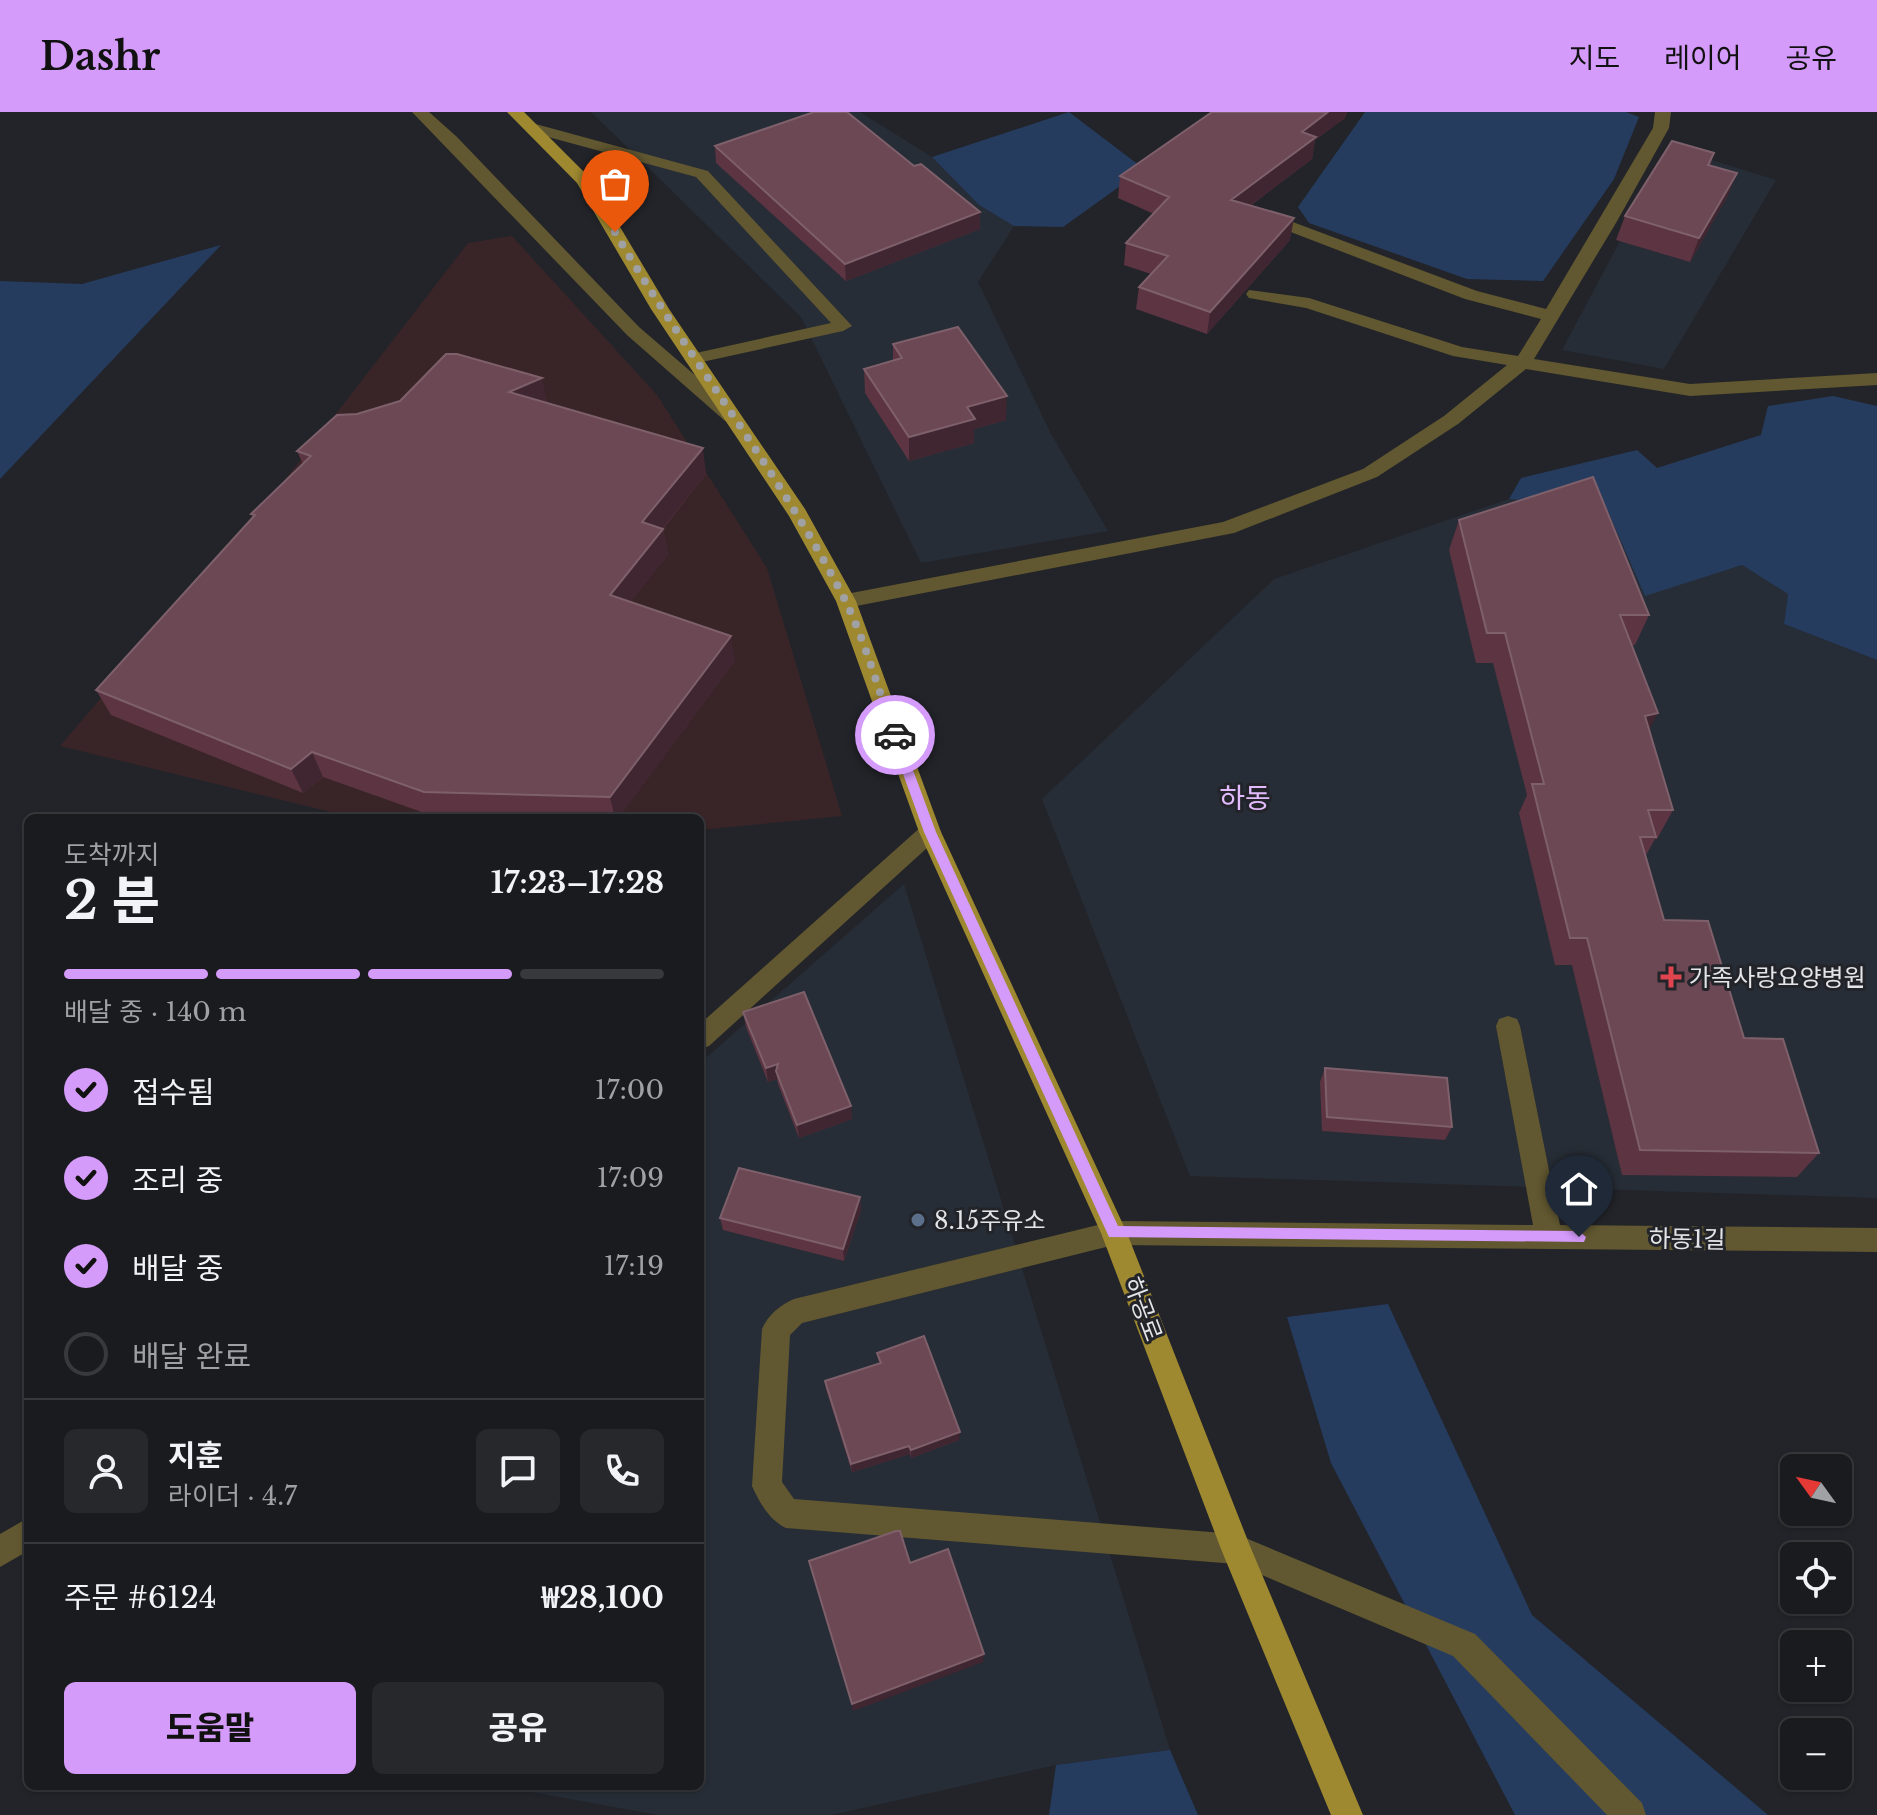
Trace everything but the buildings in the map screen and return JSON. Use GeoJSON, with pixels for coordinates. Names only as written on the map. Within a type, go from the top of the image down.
{"type":"FeatureCollection","features":[{"type":"Feature","properties":{"kind":"main road","name":"하공로"},"geometry":{"type":"LineString","coordinates":[[523,120],[584,180],[660,309],[798,514],[846,601],[930,832],[1114,1233],[1236,1549],[1347,1815]]}},
{"type":"Feature","properties":{"kind":"street"},"geometry":{"type":"LineString","coordinates":[[420,112],[451,140],[633,331],[732,417]]}},
{"type":"Feature","properties":{"kind":"street"},"geometry":{"type":"LineString","coordinates":[[846,601],[1227,528],[1370,473],[1451,420],[1523,362],[1661,128],[1663,112]]}},
{"type":"Feature","properties":{"kind":"street"},"geometry":{"type":"LineString","coordinates":[[523,120],[702,174],[843,326],[693,359]]}},
{"type":"Feature","properties":{"kind":"street"},"geometry":{"type":"LineString","coordinates":[[1262,216],[1471,295],[1551,316]]}},
{"type":"Feature","properties":{"kind":"street"},"geometry":{"type":"LineString","coordinates":[[1255,294],[1309,303],[1459,352],[1690,390],[1877,379]]}},
{"type":"Feature","properties":{"kind":"street"},"geometry":{"type":"LineString","coordinates":[[1840,381],[1877,392]]}},
{"type":"Feature","properties":{"kind":"street"},"geometry":{"type":"LineString","coordinates":[[704,1035],[930,832]]}},
{"type":"Feature","properties":{"kind":"street"},"geometry":{"type":"LineString","coordinates":[[1508,1026],[1549,1237]]}},
{"type":"Feature","properties":{"kind":"street","name":"하동1길"},"geometry":{"type":"LineString","coordinates":[[1236,1549],[786,1513],[767,1486],[776,1329],[794,1312],[1114,1233],[1877,1240]]}},
{"type":"Feature","properties":{"kind":"street"},"geometry":{"type":"LineString","coordinates":[[0,1552],[24,1536]]}},
{"type":"Feature","properties":{"kind":"street"},"geometry":{"type":"LineString","coordinates":[[1236,1549],[1464,1645],[1630,1815]]}},
{"type":"Feature","properties":{"kind":"shaded area"},"geometry":{"type":"Polygon","coordinates":[[[591,112],[860,112],[932,157],[979,205],[1014,226],[978,282],[1051,434],[1108,531],[921,563],[801,317],[591,112]]]}},
{"type":"Feature","properties":{"kind":"shaded area"},"geometry":{"type":"Polygon","coordinates":[[[1069,112],[1144,169],[1063,227],[1014,226],[979,205],[932,157],[1069,112]]]}},
{"type":"Feature","properties":{"kind":"shaded area"},"geometry":{"type":"Polygon","coordinates":[[[1365,112],[1626,112],[1639,117],[1614,179],[1543,281],[1467,279],[1309,223],[1298,207],[1365,112]]]}},
{"type":"Feature","properties":{"kind":"shaded area"},"geometry":{"type":"Polygon","coordinates":[[[1670,147],[1776,180],[1664,369],[1562,350],[1670,147]]]}},
{"type":"Feature","properties":{"kind":"shaded area"},"geometry":{"type":"Polygon","coordinates":[[[512,236],[657,395],[767,568],[842,816],[704,830],[704,814],[339,814],[60,746],[264,507],[468,243],[512,236]]]}},
{"type":"Feature","properties":{"kind":"shaded area"},"geometry":{"type":"Polygon","coordinates":[[[221,245],[0,479],[0,281],[82,284],[221,245]]]}},
{"type":"Feature","properties":{"kind":"shaded area"},"geometry":{"type":"Polygon","coordinates":[[[1833,396],[1877,406],[1877,660],[1784,624],[1788,594],[1742,565],[1645,596],[1606,507],[1509,499],[1521,478],[1637,450],[1657,468],[1761,435],[1768,406],[1833,396]]]}},
{"type":"Feature","properties":{"kind":"shaded area"},"geometry":{"type":"Polygon","coordinates":[[[1509,499],[1606,507],[1645,595],[1742,565],[1788,594],[1784,624],[1877,660],[1877,1198],[1190,1176],[1042,799],[1274,579],[1509,499]]]}},
{"type":"Feature","properties":{"kind":"shaded area"},"geometry":{"type":"Polygon","coordinates":[[[904,884],[1170,1750],[1056,1765],[831,1815],[658,1815],[520,1790],[704,1790],[704,1059],[904,884]]]}},
{"type":"Feature","properties":{"kind":"shaded area"},"geometry":{"type":"Polygon","coordinates":[[[1388,1304],[1532,1615],[1768,1815],[1515,1815],[1331,1463],[1287,1317],[1388,1304]]]}},
{"type":"Feature","properties":{"kind":"shaded area"},"geometry":{"type":"Polygon","coordinates":[[[1170,1750],[1198,1815],[1049,1815],[1056,1765],[1170,1750]]]}},
{"type":"Feature","properties":{"kind":"way so far"},"geometry":{"type":"LineString","coordinates":[[615,232],[660,309],[798,514],[846,601],[895,735]]}},
{"type":"Feature","properties":{"kind":"place","name":"가족사랑요양병원"},"geometry":{"type":"Point","coordinates":[1671,977]}},
{"type":"Feature","properties":{"kind":"place","name":"8.15주유소"},"geometry":{"type":"Point","coordinates":[918,1220]}},
{"type":"Feature","properties":{"kind":"district","name":"하동"},"geometry":{"type":"Point","coordinates":[1245,798]}},
{"type":"Feature","properties":{"kind":"route"},"geometry":{"type":"LineString","coordinates":[[895,735],[930,832],[1114,1233],[1579,1237]]}}]}
